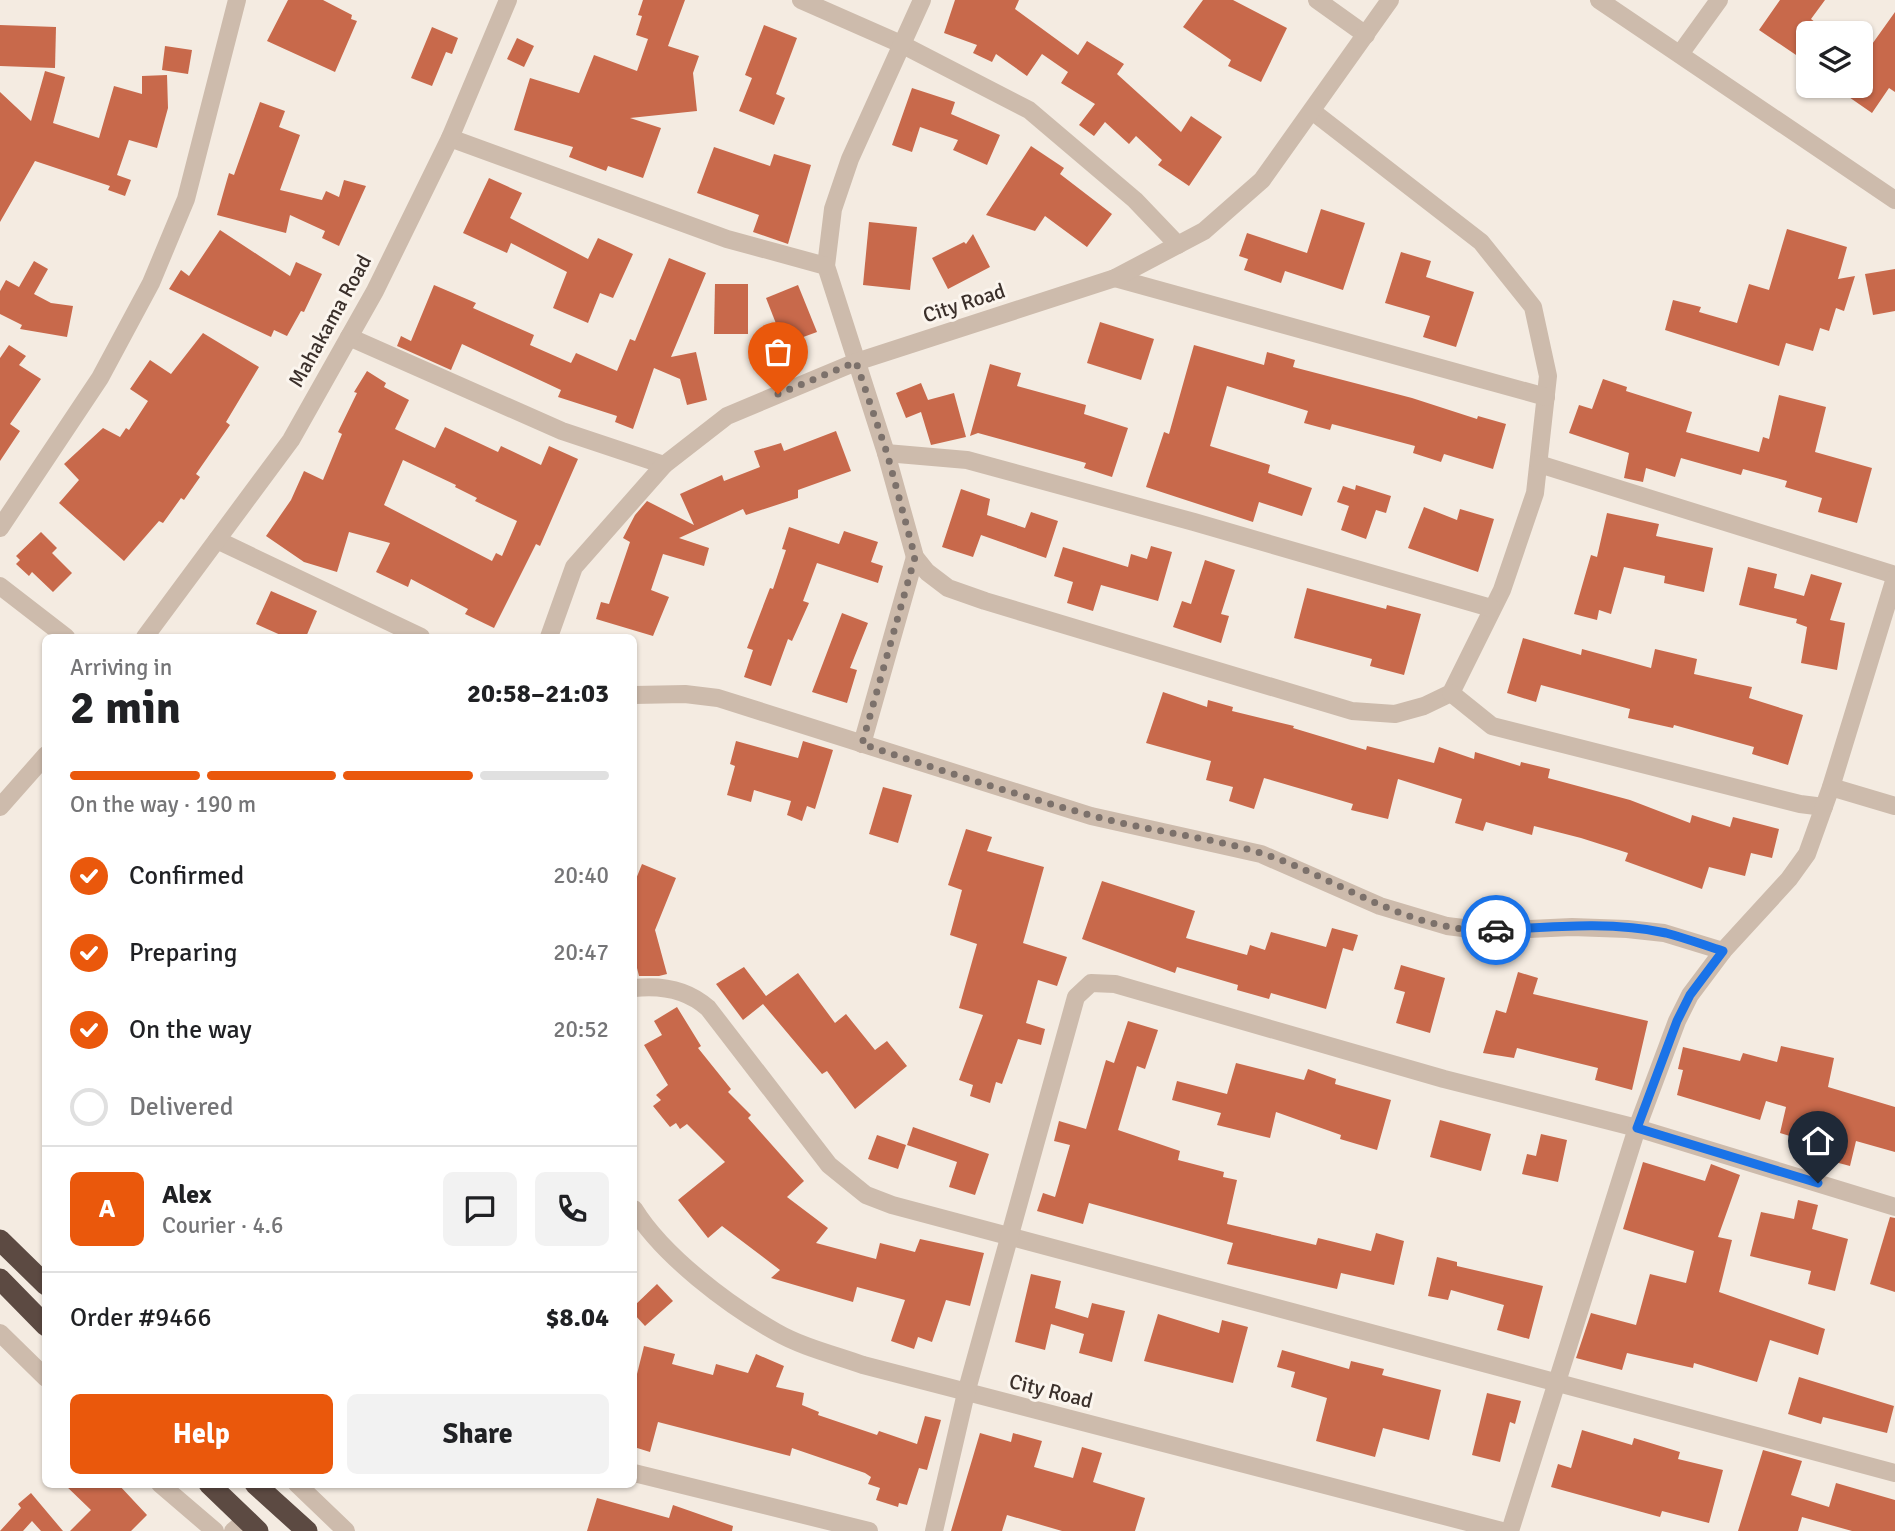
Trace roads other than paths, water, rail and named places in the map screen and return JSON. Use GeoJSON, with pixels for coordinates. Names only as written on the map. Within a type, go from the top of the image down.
{"type":"FeatureCollection","features":[{"type":"Feature","properties":{"kind":"highway"},"geometry":{"type":"LineString","coordinates":[[0,1240],[42,1281]]}},
{"type":"Feature","properties":{"kind":"highway"},"geometry":{"type":"LineString","coordinates":[[0,1279],[42,1322]]}},
{"type":"Feature","properties":{"kind":"highway"},"geometry":{"type":"LineString","coordinates":[[212,1488],[246,1527]]}},
{"type":"Feature","properties":{"kind":"highway"},"geometry":{"type":"LineString","coordinates":[[259,1488],[307,1531]]}},
{"type":"Feature","properties":{"kind":"street"},"geometry":{"type":"LineString","coordinates":[[0,528],[100,378],[150,282],[186,199],[237,0]]}},
{"type":"Feature","properties":{"kind":"street","name":"Mahakama Road"},"geometry":{"type":"LineString","coordinates":[[147,634],[291,440],[349,337],[450,138],[508,0]]}},
{"type":"Feature","properties":{"kind":"street"},"geometry":{"type":"LineString","coordinates":[[801,0],[901,44],[1029,110],[1136,200],[1178,245]]}},
{"type":"Feature","properties":{"kind":"street"},"geometry":{"type":"LineString","coordinates":[[922,0],[846,172],[827,236],[826,267],[887,453],[915,557],[927,572],[948,588],[1352,711],[1395,714],[1424,706],[1451,693],[1502,590],[1535,493],[1548,376],[1533,307],[1480,242],[1312,111]]}},
{"type":"Feature","properties":{"kind":"street"},"geometry":{"type":"LineString","coordinates":[[1317,0],[1366,35]]}},
{"type":"Feature","properties":{"kind":"street","name":"City Road"},"geometry":{"type":"LineString","coordinates":[[550,634],[574,567],[664,465],[727,416],[856,362],[1115,278],[1204,231],[1262,180],[1390,0]]}},
{"type":"Feature","properties":{"kind":"street"},"geometry":{"type":"LineString","coordinates":[[1599,0],[1895,200]]}},
{"type":"Feature","properties":{"kind":"street"},"geometry":{"type":"LineString","coordinates":[[1680,54],[1719,0]]}},
{"type":"Feature","properties":{"kind":"street"},"geometry":{"type":"LineString","coordinates":[[450,138],[727,239],[826,267]]}},
{"type":"Feature","properties":{"kind":"street"},"geometry":{"type":"LineString","coordinates":[[1115,278],[1546,397]]}},
{"type":"Feature","properties":{"kind":"street"},"geometry":{"type":"LineString","coordinates":[[349,337],[562,431],[664,465]]}},
{"type":"Feature","properties":{"kind":"street"},"geometry":{"type":"LineString","coordinates":[[887,453],[967,460],[1491,608]]}},
{"type":"Feature","properties":{"kind":"street"},"geometry":{"type":"LineString","coordinates":[[1510,1531],[1637,1128],[1677,1021],[1690,995],[1723,951],[1789,879],[1807,854],[1831,787],[1895,576],[1539,464]]}},
{"type":"Feature","properties":{"kind":"street"},"geometry":{"type":"LineString","coordinates":[[217,540],[415,634]]}},
{"type":"Feature","properties":{"kind":"street"},"geometry":{"type":"LineString","coordinates":[[862,744],[915,557]]}},
{"type":"Feature","properties":{"kind":"street"},"geometry":{"type":"LineString","coordinates":[[0,586],[62,634]]}},
{"type":"Feature","properties":{"kind":"street"},"geometry":{"type":"LineString","coordinates":[[1451,693],[1492,726],[1503,730],[1800,804],[1824,807]]}},
{"type":"Feature","properties":{"kind":"street"},"geometry":{"type":"LineString","coordinates":[[637,695],[685,694],[718,698],[1091,816],[1261,853],[1380,906],[1447,926],[1487,931],[1572,926],[1627,929],[1664,933],[1723,951]]}},
{"type":"Feature","properties":{"kind":"street"},"geometry":{"type":"LineString","coordinates":[[0,807],[42,760]]}},
{"type":"Feature","properties":{"kind":"street"},"geometry":{"type":"LineString","coordinates":[[1831,787],[1895,806]]}},
{"type":"Feature","properties":{"kind":"street"},"geometry":{"type":"LineString","coordinates":[[934,1531],[966,1393],[1076,997],[1091,982],[1115,984],[1444,1079],[1637,1128],[1895,1207]]}},
{"type":"Feature","properties":{"kind":"street"},"geometry":{"type":"LineString","coordinates":[[637,988],[694,995],[708,1008],[829,1165],[849,1184],[892,1205],[1557,1381],[1895,1474]]}},
{"type":"Feature","properties":{"kind":"street","name":"City Road"},"geometry":{"type":"LineString","coordinates":[[637,1214],[646,1229],[715,1291],[778,1333],[863,1365],[1502,1531]]}},
{"type":"Feature","properties":{"kind":"street"},"geometry":{"type":"LineString","coordinates":[[0,1332],[42,1374]]}},
{"type":"Feature","properties":{"kind":"street"},"geometry":{"type":"LineString","coordinates":[[637,1474],[869,1531]]}},
{"type":"Feature","properties":{"kind":"street"},"geometry":{"type":"LineString","coordinates":[[165,1488],[215,1531]]}},
{"type":"Feature","properties":{"kind":"street"},"geometry":{"type":"LineString","coordinates":[[301,1488],[346,1531]]}}]}
